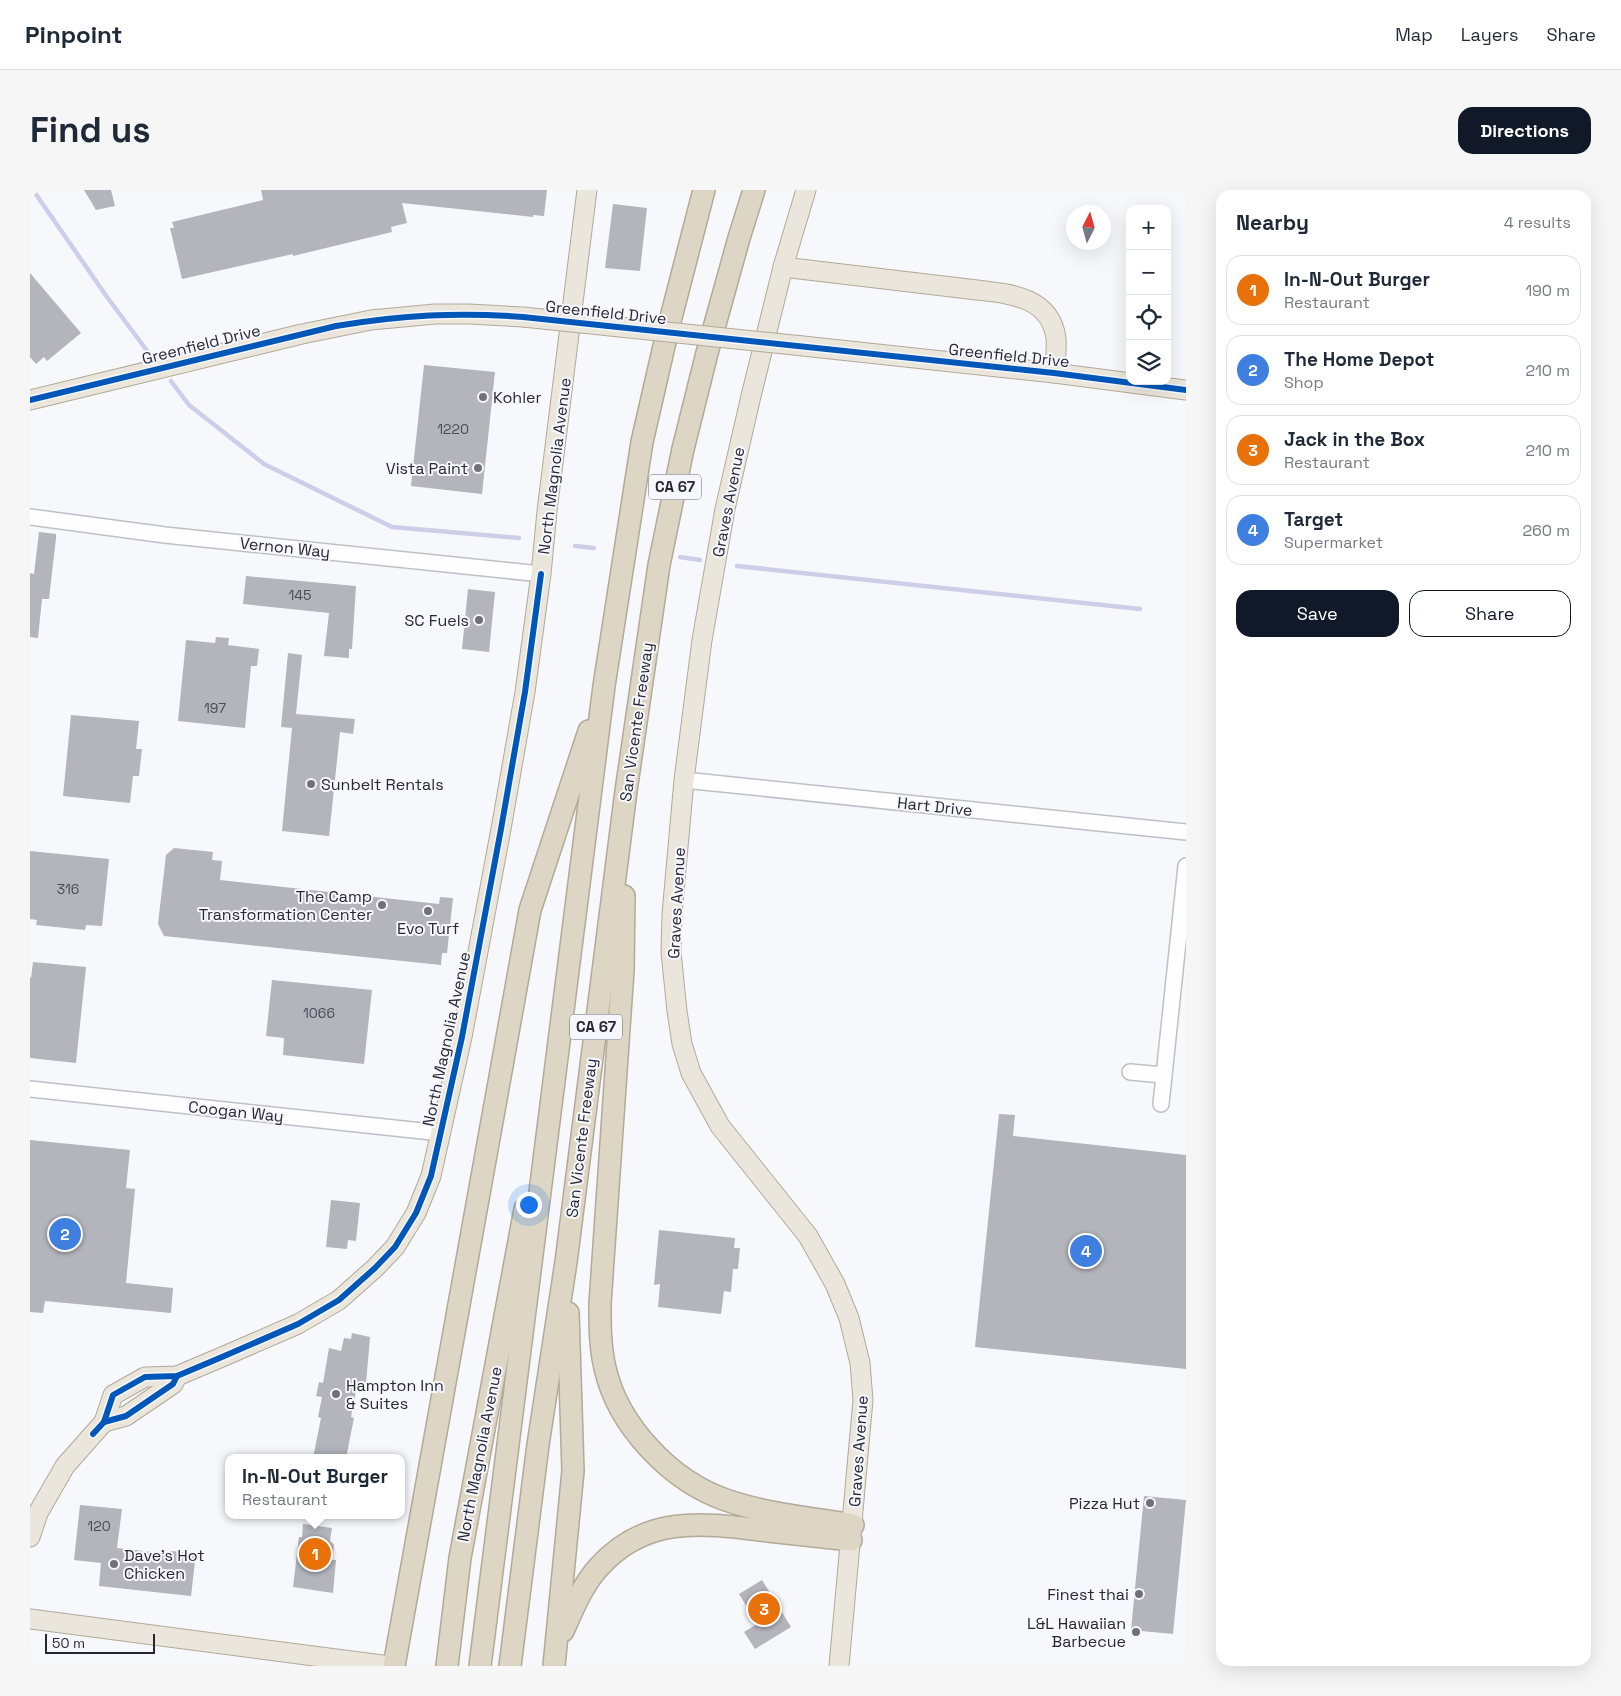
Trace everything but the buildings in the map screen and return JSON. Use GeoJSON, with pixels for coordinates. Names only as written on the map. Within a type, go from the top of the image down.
{"type":"FeatureCollection","features":[{"type":"Feature","properties":{"kind":"highway","name":"CA 67"},"geometry":{"type":"LineString","coordinates":[[568,978],[604,686],[642,442],[667,333],[704,190]]}},
{"type":"Feature","properties":{"kind":"highway","name":"San Vicente Freeway"},"geometry":{"type":"LineString","coordinates":[[566,1262],[626,791],[659,565],[683,449],[707,353],[736,247],[754,190]]}},
{"type":"Feature","properties":{"kind":"highway"},"geometry":{"type":"LineString","coordinates":[[394,1666],[530,910],[604,686]]}},
{"type":"Feature","properties":{"kind":"highway"},"geometry":{"type":"LineString","coordinates":[[626,791],[623,970],[600,1304],[601,1349],[605,1371],[627,1419],[673,1471],[697,1488],[727,1500],[852,1532]]}},
{"type":"Feature","properties":{"kind":"highway"},"geometry":{"type":"LineString","coordinates":[[480,1666],[568,978]]}},
{"type":"Feature","properties":{"kind":"highway","name":"North Magnolia Avenue"},"geometry":{"type":"LineString","coordinates":[[447,1666],[460,1558],[568,978]]}},
{"type":"Feature","properties":{"kind":"highway"},"geometry":{"type":"LineString","coordinates":[[510,1666],[538,1445],[566,1262]]}},
{"type":"Feature","properties":{"kind":"highway"},"geometry":{"type":"LineString","coordinates":[[554,1666],[573,1471],[566,1262]]}},
{"type":"Feature","properties":{"kind":"highway"},"geometry":{"type":"LineString","coordinates":[[556,1645],[584,1587],[597,1569],[613,1553],[634,1539],[660,1529],[692,1524],[852,1532]]}},
{"type":"Feature","properties":{"kind":"main road","name":"North Magnolia Avenue"},"geometry":{"type":"LineString","coordinates":[[30,1537],[38,1513],[65,1466],[104,1422],[126,1416],[173,1384],[177,1376],[298,1324],[340,1300],[395,1247],[416,1213],[431,1176],[462,1037],[525,692],[541,574],[586,190]]}},
{"type":"Feature","properties":{"kind":"main road","name":"Graves Avenue"},"geometry":{"type":"LineString","coordinates":[[806,190],[783,267],[725,509],[702,640],[684,780],[672,914],[671,952],[682,1044],[691,1073],[720,1126],[808,1236],[835,1284],[849,1318],[860,1363],[863,1400],[839,1666]]}},
{"type":"Feature","properties":{"kind":"main road"},"geometry":{"type":"LineString","coordinates":[[783,267],[977,290],[1006,294],[1022,299],[1040,307],[1051,322],[1056,344],[1054,373]]}},
{"type":"Feature","properties":{"kind":"main road","name":"Greenfield Drive"},"geometry":{"type":"LineString","coordinates":[[30,400],[311,332],[371,320],[436,314],[523,317],[1054,373],[1186,390]]}},
{"type":"Feature","properties":{"kind":"main road"},"geometry":{"type":"LineString","coordinates":[[30,1619],[390,1666]]}},
{"type":"Feature","properties":{"kind":"street","name":"Vernon Way"},"geometry":{"type":"LineString","coordinates":[[30,517],[165,535],[541,574]]}},
{"type":"Feature","properties":{"kind":"street","name":"Hart Drive"},"geometry":{"type":"LineString","coordinates":[[684,780],[1186,832]]}},
{"type":"Feature","properties":{"kind":"street"},"geometry":{"type":"LineString","coordinates":[[1160,1104],[1186,866]]}},
{"type":"Feature","properties":{"kind":"street"},"geometry":{"type":"LineString","coordinates":[[1130,1072],[1163,1075]]}},
{"type":"Feature","properties":{"kind":"street","name":"Coogan Way"},"geometry":{"type":"LineString","coordinates":[[30,1089],[441,1133]]}},
{"type":"Feature","properties":{"kind":"waterway"},"geometry":{"type":"LineString","coordinates":[[33,190],[107,297],[148,352]]}},
{"type":"Feature","properties":{"kind":"waterway"},"geometry":{"type":"LineString","coordinates":[[171,381],[189,405],[264,464],[392,527],[519,538]]}},
{"type":"Feature","properties":{"kind":"waterway"},"geometry":{"type":"LineString","coordinates":[[575,546],[594,548]]}},
{"type":"Feature","properties":{"kind":"waterway"},"geometry":{"type":"LineString","coordinates":[[680,557],[700,560]]}},
{"type":"Feature","properties":{"kind":"waterway"},"geometry":{"type":"LineString","coordinates":[[737,566],[1140,609]]}},
{"type":"Feature","properties":{"kind":"cycle path"},"geometry":{"type":"LineString","coordinates":[[30,400],[336,326],[384,319],[452,315],[523,317],[1054,373],[1186,390]]}},
{"type":"Feature","properties":{"kind":"cycle path"},"geometry":{"type":"LineString","coordinates":[[93,1434],[104,1422],[113,1395],[145,1377],[177,1376],[298,1324],[339,1300],[375,1268],[395,1247],[416,1213],[431,1176],[462,1037],[525,692],[541,574]]}},
{"type":"Feature","properties":{"kind":"cycle path"},"geometry":{"type":"LineString","coordinates":[[104,1422],[126,1416],[173,1384],[177,1376]]}},
{"type":"Feature","properties":{"kind":"place","name":"Kohler"},"geometry":{"type":"Point","coordinates":[483,397]}},
{"type":"Feature","properties":{"kind":"place","name":"Vista Paint"},"geometry":{"type":"Point","coordinates":[478,468]}},
{"type":"Feature","properties":{"kind":"place","name":"SC Fuels"},"geometry":{"type":"Point","coordinates":[479,620]}},
{"type":"Feature","properties":{"kind":"place","name":"Sunbelt Rentals"},"geometry":{"type":"Point","coordinates":[311,784]}},
{"type":"Feature","properties":{"kind":"place","name":"The Camp Transformation Center"},"geometry":{"type":"Point","coordinates":[382,905]}},
{"type":"Feature","properties":{"kind":"place","name":"Evo Turf"},"geometry":{"type":"Point","coordinates":[428,911]}},
{"type":"Feature","properties":{"kind":"place","name":"The Home Depot"},"geometry":{"type":"Point","coordinates":[65,1234]}},
{"type":"Feature","properties":{"kind":"place","name":"Target"},"geometry":{"type":"Point","coordinates":[1086,1251]}},
{"type":"Feature","properties":{"kind":"place","name":"Hampton Inn & Suites"},"geometry":{"type":"Point","coordinates":[336,1394]}},
{"type":"Feature","properties":{"kind":"place","name":"Pizza Hut"},"geometry":{"type":"Point","coordinates":[1150,1503]}},
{"type":"Feature","properties":{"kind":"place","name":"In-N-Out Burger"},"geometry":{"type":"Point","coordinates":[315,1554]}},
{"type":"Feature","properties":{"kind":"place","name":"Dave's Hot Chicken"},"geometry":{"type":"Point","coordinates":[114,1564]}},
{"type":"Feature","properties":{"kind":"place","name":"Finest thai"},"geometry":{"type":"Point","coordinates":[1139,1594]}},
{"type":"Feature","properties":{"kind":"place","name":"Jack in the Box"},"geometry":{"type":"Point","coordinates":[764,1609]}},
{"type":"Feature","properties":{"kind":"place","name":"L&L Hawaiian Barbecue"},"geometry":{"type":"Point","coordinates":[1136,1632]}}]}
